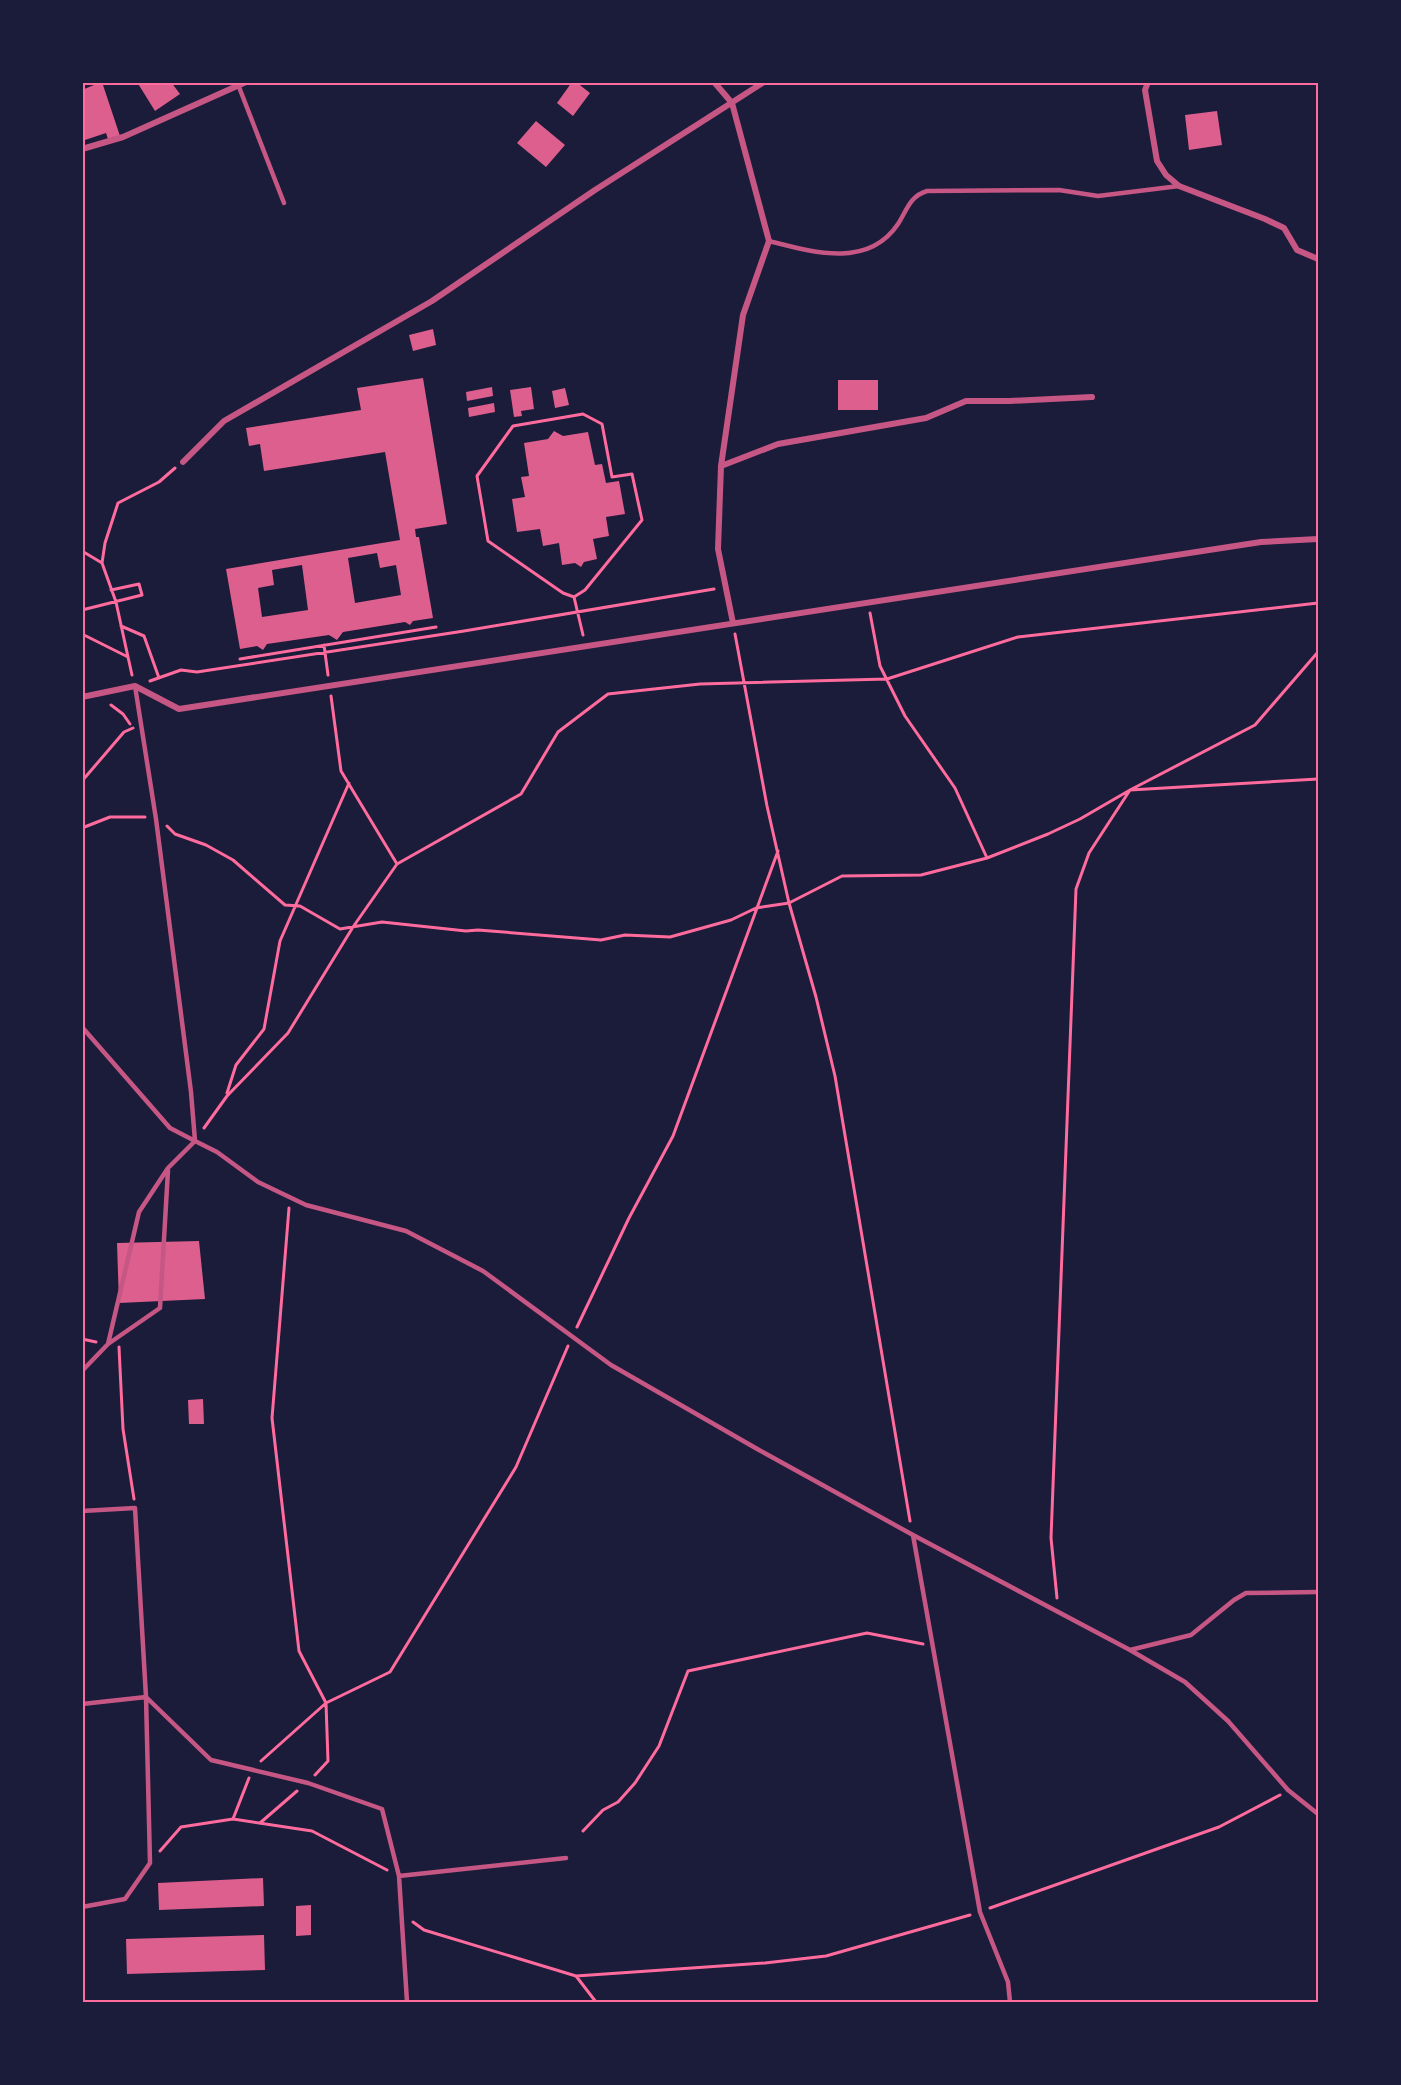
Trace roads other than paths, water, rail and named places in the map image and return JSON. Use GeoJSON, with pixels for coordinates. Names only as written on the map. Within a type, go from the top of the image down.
{"type":"FeatureCollection","features":[{"type":"Feature","properties":{"kind":"street"},"geometry":{"type":"LineString","coordinates":[[82,149],[123,137],[246,82]]}},
{"type":"Feature","properties":{"kind":"street"},"geometry":{"type":"LineString","coordinates":[[714,82],[732,103],[769,241],[743,315],[721,466],[718,549],[733,623]]}},
{"type":"Feature","properties":{"kind":"street"},"geometry":{"type":"LineString","coordinates":[[183,462],[224,421],[432,301],[595,190],[764,82]]}},
{"type":"Feature","properties":{"kind":"street"},"geometry":{"type":"LineString","coordinates":[[1148,82],[1145,90],[1157,161],[1166,175],[1179,186],[1255,214],[1284,228],[1298,250],[1318,259]]}},
{"type":"Feature","properties":{"kind":"street"},"geometry":{"type":"LineString","coordinates":[[721,466],[778,444],[926,418],[966,401],[1092,397]]}},
{"type":"Feature","properties":{"kind":"street"},"geometry":{"type":"LineString","coordinates":[[82,698],[135,686],[179,709],[1261,542],[1318,539]]}},
{"type":"Feature","properties":{"kind":"lane"},"geometry":{"type":"LineString","coordinates":[[239,87],[284,203]]}},
{"type":"Feature","properties":{"kind":"lane"},"geometry":{"type":"LineString","coordinates":[[769,241],[815,253],[839,255],[865,249],[891,234],[912,199],[927,191],[1059,190],[1098,196],[1179,186]]}},
{"type":"Feature","properties":{"kind":"lane"},"geometry":{"type":"LineString","coordinates":[[108,1344],[139,1212],[168,1168],[195,1141],[191,1092],[156,819],[135,686]]}},
{"type":"Feature","properties":{"kind":"lane"},"geometry":{"type":"LineString","coordinates":[[82,1028],[170,1128],[217,1152],[258,1182],[306,1204],[406,1231],[483,1271],[611,1365],[759,1450],[1185,1682],[1228,1721],[1288,1790],[1318,1814]]}},
{"type":"Feature","properties":{"kind":"lane"},"geometry":{"type":"LineString","coordinates":[[82,1371],[108,1344],[160,1308],[168,1168]]}},
{"type":"Feature","properties":{"kind":"lane"},"geometry":{"type":"LineString","coordinates":[[82,1510],[135,1508],[146,1697],[150,1863],[125,1899],[82,1907]]}},
{"type":"Feature","properties":{"kind":"lane"},"geometry":{"type":"LineString","coordinates":[[913,1535],[980,1912],[1008,1982],[1010,2002]]}},
{"type":"Feature","properties":{"kind":"lane"},"geometry":{"type":"LineString","coordinates":[[1130,1650],[1191,1635],[1246,1593],[1318,1592]]}},
{"type":"Feature","properties":{"kind":"lane"},"geometry":{"type":"LineString","coordinates":[[82,1704],[146,1697]]}},
{"type":"Feature","properties":{"kind":"lane"},"geometry":{"type":"LineString","coordinates":[[146,1697],[211,1760],[308,1783],[382,1809],[399,1876],[407,2002]]}},
{"type":"Feature","properties":{"kind":"lane"},"geometry":{"type":"LineString","coordinates":[[399,1876],[566,1858]]}}]}
